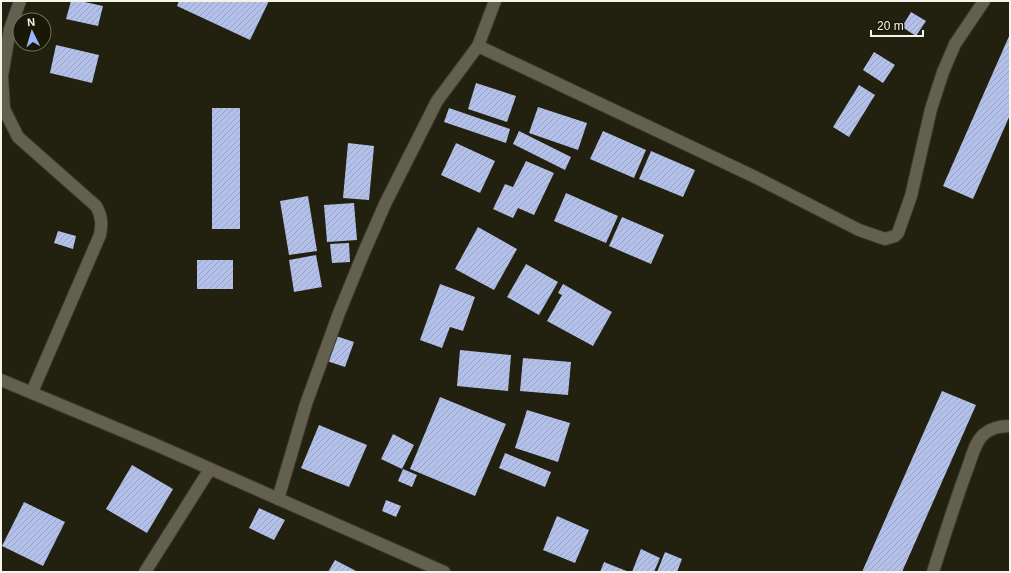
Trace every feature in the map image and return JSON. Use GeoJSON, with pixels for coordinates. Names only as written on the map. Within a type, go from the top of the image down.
{"type":"FeatureCollection","features":[{"type":"Feature","properties":{"kind":"street"},"geometry":{"type":"LineString","coordinates":[[20,1],[10,29],[2,76],[4,109],[18,137],[96,206],[102,223],[100,235],[32,392]]}},
{"type":"Feature","properties":{"kind":"street"},"geometry":{"type":"LineString","coordinates":[[278,499],[306,404],[339,312],[385,204],[437,101],[478,46],[495,1]]}},
{"type":"Feature","properties":{"kind":"street"},"geometry":{"type":"LineString","coordinates":[[478,46],[755,177],[859,230],[885,239],[895,236],[898,233],[911,196],[931,109],[943,72],[955,44],[984,1]]}},
{"type":"Feature","properties":{"kind":"street"},"geometry":{"type":"LineString","coordinates":[[1,380],[154,444],[444,572]]}},
{"type":"Feature","properties":{"kind":"street"},"geometry":{"type":"LineString","coordinates":[[933,572],[958,495],[977,444],[984,434],[991,430],[1001,426],[1010,426]]}},
{"type":"Feature","properties":{"kind":"street"},"geometry":{"type":"LineString","coordinates":[[145,572],[210,469]]}},
{"type":"Feature","properties":{"kind":"building"},"geometry":{"type":"Polygon","coordinates":[[[71,1],[80,1],[103,6],[98,26],[66,19],[71,1]]]}},
{"type":"Feature","properties":{"kind":"building"},"geometry":{"type":"Polygon","coordinates":[[[179,1],[269,1],[250,40],[177,6],[179,1]]]}},
{"type":"Feature","properties":{"kind":"building"},"geometry":{"type":"Polygon","coordinates":[[[911,12],[926,21],[916,36],[902,27],[911,12]]]}},
{"type":"Feature","properties":{"kind":"building"},"geometry":{"type":"Polygon","coordinates":[[[1010,34],[1010,115],[973,199],[943,186],[1010,34]]]}},
{"type":"Feature","properties":{"kind":"building"},"geometry":{"type":"Polygon","coordinates":[[[56,45],[99,55],[92,83],[50,73],[56,45]]]}},
{"type":"Feature","properties":{"kind":"building"},"geometry":{"type":"Polygon","coordinates":[[[874,52],[895,65],[883,83],[863,70],[874,52]]]}},
{"type":"Feature","properties":{"kind":"building"},"geometry":{"type":"Polygon","coordinates":[[[476,83],[516,96],[507,122],[468,109],[476,83]]]}},
{"type":"Feature","properties":{"kind":"building"},"geometry":{"type":"Polygon","coordinates":[[[859,85],[875,95],[849,137],[833,127],[859,85]]]}},
{"type":"Feature","properties":{"kind":"building"},"geometry":{"type":"Polygon","coordinates":[[[538,107],[587,123],[578,150],[529,133],[538,107]]]}},
{"type":"Feature","properties":{"kind":"building"},"geometry":{"type":"Polygon","coordinates":[[[212,108],[240,108],[240,229],[212,229],[212,108]]]}},
{"type":"Feature","properties":{"kind":"building"},"geometry":{"type":"Polygon","coordinates":[[[449,108],[510,129],[506,143],[444,122],[449,108]]]}},
{"type":"Feature","properties":{"kind":"building"},"geometry":{"type":"Polygon","coordinates":[[[519,131],[571,157],[565,170],[513,144],[519,131]]]}},
{"type":"Feature","properties":{"kind":"building"},"geometry":{"type":"Polygon","coordinates":[[[603,131],[646,150],[634,178],[590,159],[603,131]]]}},
{"type":"Feature","properties":{"kind":"building"},"geometry":{"type":"Polygon","coordinates":[[[348,143],[374,146],[369,200],[343,198],[348,143]]]}},
{"type":"Feature","properties":{"kind":"building"},"geometry":{"type":"Polygon","coordinates":[[[456,143],[495,161],[480,193],[441,175],[456,143]]]}},
{"type":"Feature","properties":{"kind":"building"},"geometry":{"type":"Polygon","coordinates":[[[651,151],[695,170],[683,197],[639,179],[651,151]]]}},
{"type":"Feature","properties":{"kind":"building"},"geometry":{"type":"Polygon","coordinates":[[[526,161],[554,173],[534,215],[518,208],[513,218],[493,209],[505,184],[513,187],[526,161]]]}},
{"type":"Feature","properties":{"kind":"building"},"geometry":{"type":"Polygon","coordinates":[[[566,193],[618,216],[606,243],[554,221],[566,193]]]}},
{"type":"Feature","properties":{"kind":"building"},"geometry":{"type":"Polygon","coordinates":[[[308,196],[317,251],[289,255],[280,201],[308,196]]]}},
{"type":"Feature","properties":{"kind":"building"},"geometry":{"type":"Polygon","coordinates":[[[354,203],[357,240],[327,242],[324,205],[354,203]]]}},
{"type":"Feature","properties":{"kind":"building"},"geometry":{"type":"Polygon","coordinates":[[[622,217],[664,235],[651,264],[609,246],[622,217]]]}},
{"type":"Feature","properties":{"kind":"building"},"geometry":{"type":"Polygon","coordinates":[[[478,227],[517,249],[494,290],[455,269],[478,227]]]}},
{"type":"Feature","properties":{"kind":"building"},"geometry":{"type":"Polygon","coordinates":[[[58,231],[76,236],[73,249],[54,243],[58,231]]]}},
{"type":"Feature","properties":{"kind":"building"},"geometry":{"type":"Polygon","coordinates":[[[349,243],[350,262],[332,263],[330,244],[349,243]]]}},
{"type":"Feature","properties":{"kind":"building"},"geometry":{"type":"Polygon","coordinates":[[[316,255],[322,287],[294,292],[289,260],[316,255]]]}},
{"type":"Feature","properties":{"kind":"building"},"geometry":{"type":"Polygon","coordinates":[[[197,260],[233,260],[233,289],[197,289],[197,260]]]}},
{"type":"Feature","properties":{"kind":"building"},"geometry":{"type":"Polygon","coordinates":[[[526,264],[558,282],[539,315],[507,297],[526,264]]]}},
{"type":"Feature","properties":{"kind":"building"},"geometry":{"type":"Polygon","coordinates":[[[440,284],[475,297],[463,331],[450,327],[442,348],[420,340],[440,284]]]}},
{"type":"Feature","properties":{"kind":"building"},"geometry":{"type":"Polygon","coordinates":[[[563,284],[612,312],[593,346],[547,321],[562,295],[558,293],[563,284]]]}},
{"type":"Feature","properties":{"kind":"building"},"geometry":{"type":"Polygon","coordinates":[[[336,336],[354,342],[345,367],[327,361],[336,336]]]}},
{"type":"Feature","properties":{"kind":"building"},"geometry":{"type":"Polygon","coordinates":[[[460,350],[511,355],[508,391],[457,386],[460,350]]]}},
{"type":"Feature","properties":{"kind":"building"},"geometry":{"type":"Polygon","coordinates":[[[523,358],[571,362],[568,395],[520,391],[523,358]]]}},
{"type":"Feature","properties":{"kind":"building"},"geometry":{"type":"Polygon","coordinates":[[[942,391],[976,405],[902,572],[862,572],[942,391]]]}},
{"type":"Feature","properties":{"kind":"building"},"geometry":{"type":"Polygon","coordinates":[[[440,397],[506,424],[475,496],[410,469],[440,397]]]}},
{"type":"Feature","properties":{"kind":"building"},"geometry":{"type":"Polygon","coordinates":[[[527,410],[570,423],[558,462],[515,448],[527,410]]]}},
{"type":"Feature","properties":{"kind":"building"},"geometry":{"type":"Polygon","coordinates":[[[319,425],[367,445],[349,487],[301,468],[319,425]]]}},
{"type":"Feature","properties":{"kind":"building"},"geometry":{"type":"Polygon","coordinates":[[[393,434],[414,445],[402,469],[381,459],[393,434]]]}},
{"type":"Feature","properties":{"kind":"building"},"geometry":{"type":"Polygon","coordinates":[[[505,453],[551,472],[545,487],[499,468],[505,453]]]}},
{"type":"Feature","properties":{"kind":"building"},"geometry":{"type":"Polygon","coordinates":[[[132,465],[173,489],[147,533],[106,509],[132,465]]]}},
{"type":"Feature","properties":{"kind":"building"},"geometry":{"type":"Polygon","coordinates":[[[403,469],[417,475],[412,487],[398,481],[403,469]]]}},
{"type":"Feature","properties":{"kind":"building"},"geometry":{"type":"Polygon","coordinates":[[[386,500],[401,506],[396,517],[382,511],[386,500]]]}},
{"type":"Feature","properties":{"kind":"building"},"geometry":{"type":"Polygon","coordinates":[[[24,502],[65,522],[43,566],[2,546],[24,502]]]}},
{"type":"Feature","properties":{"kind":"building"},"geometry":{"type":"Polygon","coordinates":[[[259,508],[285,520],[274,540],[249,528],[259,508]]]}},
{"type":"Feature","properties":{"kind":"building"},"geometry":{"type":"Polygon","coordinates":[[[557,516],[589,530],[575,563],[543,550],[557,516]]]}},
{"type":"Feature","properties":{"kind":"building"},"geometry":{"type":"Polygon","coordinates":[[[641,549],[660,558],[654,572],[632,572],[641,549]]]}},
{"type":"Feature","properties":{"kind":"building"},"geometry":{"type":"Polygon","coordinates":[[[665,552],[682,559],[677,572],[657,572],[665,552]]]}},
{"type":"Feature","properties":{"kind":"building"},"geometry":{"type":"Polygon","coordinates":[[[335,560],[358,572],[328,572],[335,560]]]}},
{"type":"Feature","properties":{"kind":"building"},"geometry":{"type":"Polygon","coordinates":[[[604,562],[629,572],[600,572],[604,562]]]}}]}
